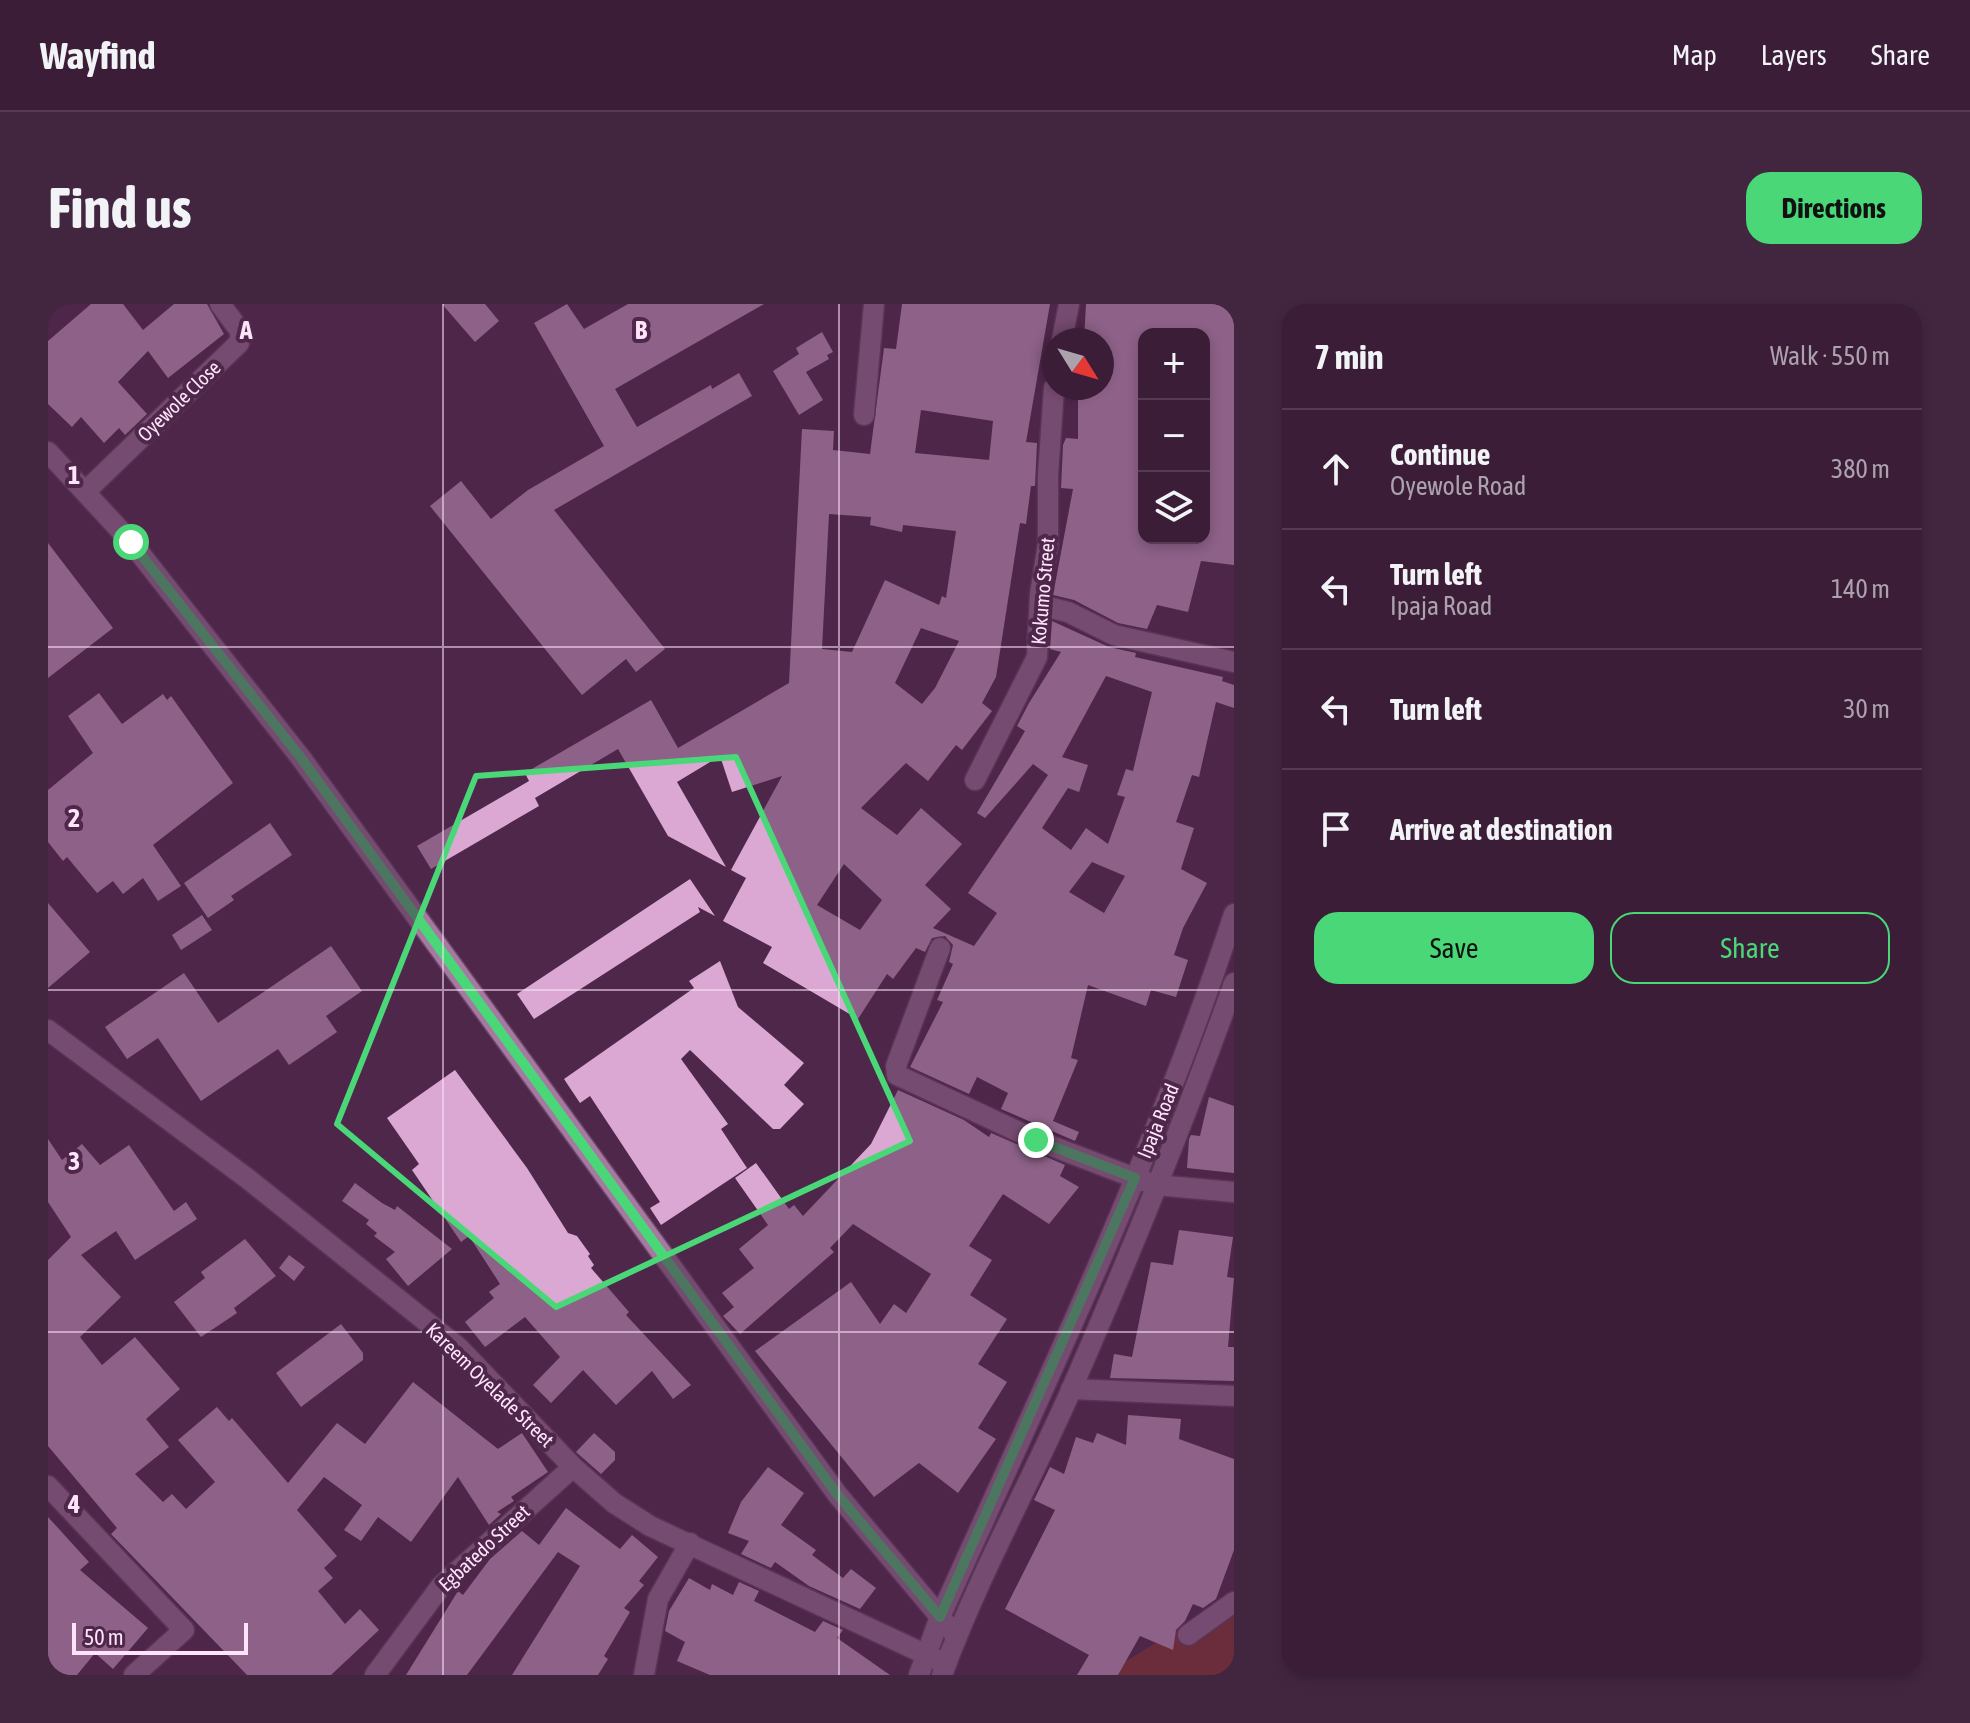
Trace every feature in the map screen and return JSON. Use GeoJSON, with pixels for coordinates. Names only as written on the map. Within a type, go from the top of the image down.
{"type":"FeatureCollection","features":[{"type":"Feature","properties":{"kind":"street","name":"Oyewole Close"},"geometry":{"type":"LineString","coordinates":[[86,491],[239,343],[241,332],[220,304]]}},
{"type":"Feature","properties":{"kind":"street"},"geometry":{"type":"LineString","coordinates":[[864,415],[874,304]]}},
{"type":"Feature","properties":{"kind":"street"},"geometry":{"type":"LineString","coordinates":[[1064,328],[1069,304]]}},
{"type":"Feature","properties":{"kind":"street","name":"Kokumo Street"},"geometry":{"type":"LineString","coordinates":[[975,780],[1037,657],[1048,544],[1048,475],[1053,400]]}},
{"type":"Feature","properties":{"kind":"street"},"geometry":{"type":"LineString","coordinates":[[48,452],[131,542],[301,758],[837,1494],[957,1637]]}},
{"type":"Feature","properties":{"kind":"street"},"geometry":{"type":"LineString","coordinates":[[1040,605],[1068,612],[1114,635],[1234,662]]}},
{"type":"Feature","properties":{"kind":"street","name":"Ipaja Road"},"geometry":{"type":"LineString","coordinates":[[923,1665],[940,1617],[1135,1178],[1198,1020],[1234,914]]}},
{"type":"Feature","properties":{"kind":"street"},"geometry":{"type":"LineString","coordinates":[[940,948],[896,1066],[897,1075],[1036,1140],[1135,1178],[1156,1185],[1234,1192]]}},
{"type":"Feature","properties":{"kind":"street","name":"Ipaja Road"},"geometry":{"type":"LineString","coordinates":[[944,1669],[1071,1389],[1203,1074],[1234,983]]}},
{"type":"Feature","properties":{"kind":"street","name":"Kareem Oyelade Street"},"geometry":{"type":"LineString","coordinates":[[48,1030],[248,1179],[458,1347],[573,1467],[614,1503],[650,1526],[690,1543],[923,1665],[944,1669]]}},
{"type":"Feature","properties":{"kind":"street"},"geometry":{"type":"LineString","coordinates":[[1071,1389],[1234,1396]]}},
{"type":"Feature","properties":{"kind":"street","name":"Egbatedo Street"},"geometry":{"type":"LineString","coordinates":[[375,1675],[441,1586],[573,1467]]}},
{"type":"Feature","properties":{"kind":"street"},"geometry":{"type":"LineString","coordinates":[[48,1486],[184,1630],[134,1675]]}},
{"type":"Feature","properties":{"kind":"street"},"geometry":{"type":"LineString","coordinates":[[644,1675],[658,1599],[690,1543]]}},
{"type":"Feature","properties":{"kind":"street"},"geometry":{"type":"LineString","coordinates":[[1188,1635],[1234,1602]]}},
{"type":"Feature","properties":{"kind":"highlighted area"},"geometry":{"type":"Polygon","coordinates":[[[736,757],[910,1141],[556,1307],[337,1124],[476,776],[736,757]]]}},
{"type":"Feature","properties":{"kind":"shaded area"},"geometry":{"type":"Polygon","coordinates":[[[1234,1596],[1234,1675],[1103,1675],[1234,1596]]]}},
{"type":"Feature","properties":{"kind":"building"},"geometry":{"type":"Polygon","coordinates":[[[91,304],[123,304],[143,330],[174,304],[207,304],[224,334],[168,378],[148,351],[118,382],[147,414],[125,435],[119,428],[104,443],[81,417],[72,427],[48,404],[48,341],[91,304]]]}},
{"type":"Feature","properties":{"kind":"building"},"geometry":{"type":"Polygon","coordinates":[[[442,304],[485,304],[499,321],[475,342],[442,304]]]}},
{"type":"Feature","properties":{"kind":"building"},"geometry":{"type":"Polygon","coordinates":[[[567,304],[584,329],[628,304],[764,304],[615,389],[637,427],[711,385],[712,389],[739,373],[752,396],[554,510],[665,649],[636,672],[626,659],[582,695],[430,506],[461,481],[491,519],[528,490],[604,446],[534,323],[567,304]]]}},
{"type":"Feature","properties":{"kind":"building"},"geometry":{"type":"Polygon","coordinates":[[[902,304],[1050,304],[1046,328],[1042,328],[1042,350],[1026,442],[1037,443],[1035,486],[1031,486],[1026,524],[1020,523],[996,677],[982,703],[992,711],[962,750],[956,745],[928,781],[906,763],[861,808],[897,835],[921,808],[962,844],[925,885],[951,909],[933,928],[974,946],[997,913],[968,893],[1048,775],[1033,764],[985,818],[977,813],[1025,731],[1017,726],[1029,703],[1061,652],[1050,649],[1052,621],[1109,647],[1136,653],[1135,657],[1223,677],[1222,681],[1234,685],[1234,708],[1216,702],[1199,777],[1192,775],[1176,822],[1194,828],[1181,869],[1207,883],[1183,928],[1174,955],[1188,960],[1176,997],[1151,990],[1146,1006],[1088,985],[1071,1058],[1078,1060],[1053,1121],[1079,1132],[1075,1141],[1001,1109],[1008,1093],[977,1077],[969,1094],[910,1067],[943,1002],[937,1000],[953,964],[949,962],[953,945],[945,936],[932,938],[925,952],[916,948],[893,979],[887,974],[858,1019],[763,963],[772,947],[723,921],[746,878],[731,870],[782,776],[732,792],[720,756],[677,782],[726,867],[668,836],[618,749],[535,798],[539,806],[431,869],[417,846],[529,781],[525,773],[651,700],[678,748],[789,683],[802,429],[834,431],[833,450],[870,454],[884,348],[896,349],[902,304]],[[921,410],[915,453],[989,460],[993,421],[921,410]],[[829,514],[822,649],[852,652],[885,580],[939,605],[942,596],[946,598],[956,531],[903,525],[902,532],[870,525],[871,517],[829,514]],[[921,628],[895,683],[922,704],[935,688],[959,641],[921,628]],[[1106,676],[1062,757],[1088,765],[1079,792],[1068,788],[1042,828],[1071,850],[1086,828],[1108,844],[1125,797],[1117,795],[1126,769],[1133,771],[1152,692],[1106,676]],[[1092,862],[1069,892],[1104,913],[1125,876],[1092,862]],[[844,864],[817,905],[860,930],[882,900],[844,864]]]}},
{"type":"Feature","properties":{"kind":"building"},"geometry":{"type":"Polygon","coordinates":[[[1086,304],[1234,304],[1234,565],[1201,561],[1188,612],[1157,605],[1147,629],[1118,623],[1074,600],[1053,595],[1073,489],[1061,488],[1063,445],[1066,438],[1078,439],[1078,400],[1114,400],[1114,328],[1085,328],[1086,304]]]}},
{"type":"Feature","properties":{"kind":"building"},"geometry":{"type":"Polygon","coordinates":[[[822,332],[833,352],[827,355],[829,359],[806,372],[823,400],[799,415],[773,371],[799,354],[796,348],[822,332]]]}},
{"type":"Feature","properties":{"kind":"building"},"geometry":{"type":"Polygon","coordinates":[[[48,543],[113,628],[48,678],[48,543]]]}},
{"type":"Feature","properties":{"kind":"building"},"geometry":{"type":"Polygon","coordinates":[[[99,693],[122,724],[163,694],[167,700],[171,696],[233,783],[153,845],[181,886],[158,901],[143,878],[123,894],[113,881],[97,893],[67,857],[63,861],[48,842],[48,790],[93,753],[68,716],[99,693]]]}},
{"type":"Feature","properties":{"kind":"building"},"geometry":{"type":"Polygon","coordinates":[[[270,823],[292,855],[231,896],[234,900],[208,918],[184,883],[270,823]]]}},
{"type":"Feature","properties":{"kind":"building"},"geometry":{"type":"Polygon","coordinates":[[[690,879],[715,916],[698,907],[700,912],[534,1019],[517,994],[690,879]]]}},
{"type":"Feature","properties":{"kind":"building"},"geometry":{"type":"Polygon","coordinates":[[[48,903],[90,952],[48,988],[48,903]]]}},
{"type":"Feature","properties":{"kind":"building"},"geometry":{"type":"Polygon","coordinates":[[[202,915],[212,930],[181,950],[172,935],[202,915]]]}},
{"type":"Feature","properties":{"kind":"building"},"geometry":{"type":"Polygon","coordinates":[[[331,946],[362,991],[326,1016],[337,1032],[289,1065],[278,1049],[201,1101],[158,1038],[127,1059],[105,1027],[184,973],[218,1023],[331,946]]]}},
{"type":"Feature","properties":{"kind":"building"},"geometry":{"type":"Polygon","coordinates":[[[720,961],[738,1007],[804,1063],[784,1085],[804,1104],[780,1129],[773,1129],[690,1050],[681,1059],[728,1124],[721,1129],[747,1168],[661,1225],[650,1208],[660,1202],[590,1096],[580,1103],[564,1079],[694,988],[689,981],[720,961]]]}},
{"type":"Feature","properties":{"kind":"building"},"geometry":{"type":"Polygon","coordinates":[[[455,1070],[527,1168],[568,1233],[577,1236],[590,1254],[588,1256],[594,1265],[591,1268],[629,1312],[626,1315],[691,1385],[673,1399],[652,1371],[616,1405],[583,1370],[551,1403],[533,1385],[560,1357],[525,1317],[485,1347],[465,1322],[494,1298],[489,1292],[500,1284],[469,1236],[461,1242],[412,1170],[419,1164],[387,1118],[455,1070]]]}},
{"type":"Feature","properties":{"kind":"building"},"geometry":{"type":"Polygon","coordinates":[[[898,1090],[964,1120],[989,1137],[991,1133],[1065,1165],[1060,1176],[1079,1187],[1049,1224],[1003,1194],[969,1246],[992,1260],[970,1295],[1007,1319],[978,1364],[1007,1382],[978,1428],[996,1439],[958,1493],[919,1463],[874,1497],[755,1351],[851,1282],[880,1324],[894,1304],[906,1313],[931,1274],[853,1224],[830,1248],[834,1252],[740,1334],[723,1316],[734,1307],[722,1293],[754,1268],[739,1249],[768,1225],[735,1178],[756,1163],[789,1209],[794,1205],[803,1216],[871,1144],[898,1090]]]}},
{"type":"Feature","properties":{"kind":"building"},"geometry":{"type":"Polygon","coordinates":[[[1209,1097],[1234,1106],[1234,1173],[1187,1168],[1189,1139],[1191,1135],[1200,1136],[1209,1097]]]}},
{"type":"Feature","properties":{"kind":"building"},"geometry":{"type":"Polygon","coordinates":[[[48,1139],[62,1160],[82,1144],[100,1165],[129,1145],[174,1211],[186,1202],[197,1219],[135,1260],[116,1231],[81,1255],[121,1297],[80,1337],[102,1365],[135,1337],[180,1389],[146,1419],[169,1447],[135,1474],[163,1502],[172,1494],[186,1509],[215,1482],[178,1440],[217,1407],[229,1421],[232,1418],[288,1483],[337,1423],[365,1444],[413,1382],[498,1449],[522,1433],[548,1472],[511,1497],[514,1501],[497,1512],[501,1514],[489,1525],[458,1477],[411,1542],[378,1517],[361,1541],[344,1530],[362,1505],[324,1477],[297,1510],[337,1556],[324,1568],[333,1578],[318,1591],[345,1624],[360,1609],[379,1630],[331,1675],[247,1675],[111,1534],[117,1528],[48,1446],[48,1260],[71,1237],[48,1202],[48,1139]]]}},
{"type":"Feature","properties":{"kind":"building"},"geometry":{"type":"Polygon","coordinates":[[[355,1183],[382,1203],[395,1210],[397,1206],[452,1249],[408,1286],[386,1259],[395,1252],[374,1236],[377,1233],[366,1224],[369,1220],[342,1201],[355,1183]]]}},
{"type":"Feature","properties":{"kind":"building"},"geometry":{"type":"Polygon","coordinates":[[[1179,1230],[1233,1237],[1227,1277],[1234,1278],[1228,1347],[1234,1347],[1234,1381],[1110,1378],[1114,1354],[1132,1357],[1151,1262],[1173,1265],[1179,1230]]]}},
{"type":"Feature","properties":{"kind":"building"},"geometry":{"type":"Polygon","coordinates":[[[245,1239],[276,1276],[234,1308],[237,1313],[201,1337],[174,1302],[205,1278],[201,1272],[245,1239]]]}},
{"type":"Feature","properties":{"kind":"building"},"geometry":{"type":"Polygon","coordinates":[[[289,1255],[305,1267],[294,1281],[279,1268],[289,1255]]]}},
{"type":"Feature","properties":{"kind":"building"},"geometry":{"type":"Polygon","coordinates":[[[341,1324],[363,1353],[363,1360],[301,1407],[276,1373],[341,1324]]]}},
{"type":"Feature","properties":{"kind":"building"},"geometry":{"type":"Polygon","coordinates":[[[1128,1415],[1181,1419],[1179,1439],[1234,1459],[1234,1550],[1216,1599],[1203,1608],[1193,1604],[1185,1621],[1176,1630],[1173,1650],[1140,1636],[1118,1675],[1077,1675],[1089,1655],[1005,1609],[1055,1510],[1034,1500],[1050,1467],[1064,1474],[1076,1437],[1093,1443],[1097,1433],[1126,1445],[1128,1415]]]}},
{"type":"Feature","properties":{"kind":"building"},"geometry":{"type":"Polygon","coordinates":[[[594,1433],[615,1452],[615,1460],[601,1474],[576,1452],[594,1433]]]}},
{"type":"Feature","properties":{"kind":"building"},"geometry":{"type":"Polygon","coordinates":[[[768,1467],[804,1493],[781,1525],[816,1550],[812,1555],[843,1578],[851,1569],[876,1588],[860,1609],[809,1586],[775,1562],[771,1568],[741,1554],[749,1541],[728,1533],[741,1502],[768,1467]]]}},
{"type":"Feature","properties":{"kind":"building"},"geometry":{"type":"Polygon","coordinates":[[[566,1508],[620,1549],[632,1535],[658,1557],[639,1581],[644,1585],[624,1608],[630,1612],[604,1656],[608,1659],[598,1675],[512,1675],[580,1566],[558,1552],[467,1675],[406,1675],[458,1591],[463,1595],[490,1559],[522,1531],[539,1545],[566,1508]]]}},
{"type":"Feature","properties":{"kind":"building"},"geometry":{"type":"Polygon","coordinates":[[[48,1517],[89,1562],[80,1570],[148,1628],[113,1669],[95,1653],[77,1675],[55,1675],[48,1669],[48,1517]]]}},
{"type":"Feature","properties":{"kind":"building"},"geometry":{"type":"Polygon","coordinates":[[[689,1578],[710,1590],[712,1584],[733,1595],[739,1582],[759,1591],[754,1601],[815,1632],[823,1621],[843,1630],[837,1638],[890,1675],[710,1675],[677,1661],[685,1642],[665,1631],[669,1611],[689,1578]]]}},
{"type":"Feature","properties":{"kind":"route"},"geometry":{"type":"LineString","coordinates":[[131,542],[301,758],[837,1494],[940,1617],[1135,1178],[1036,1140]]}}]}
